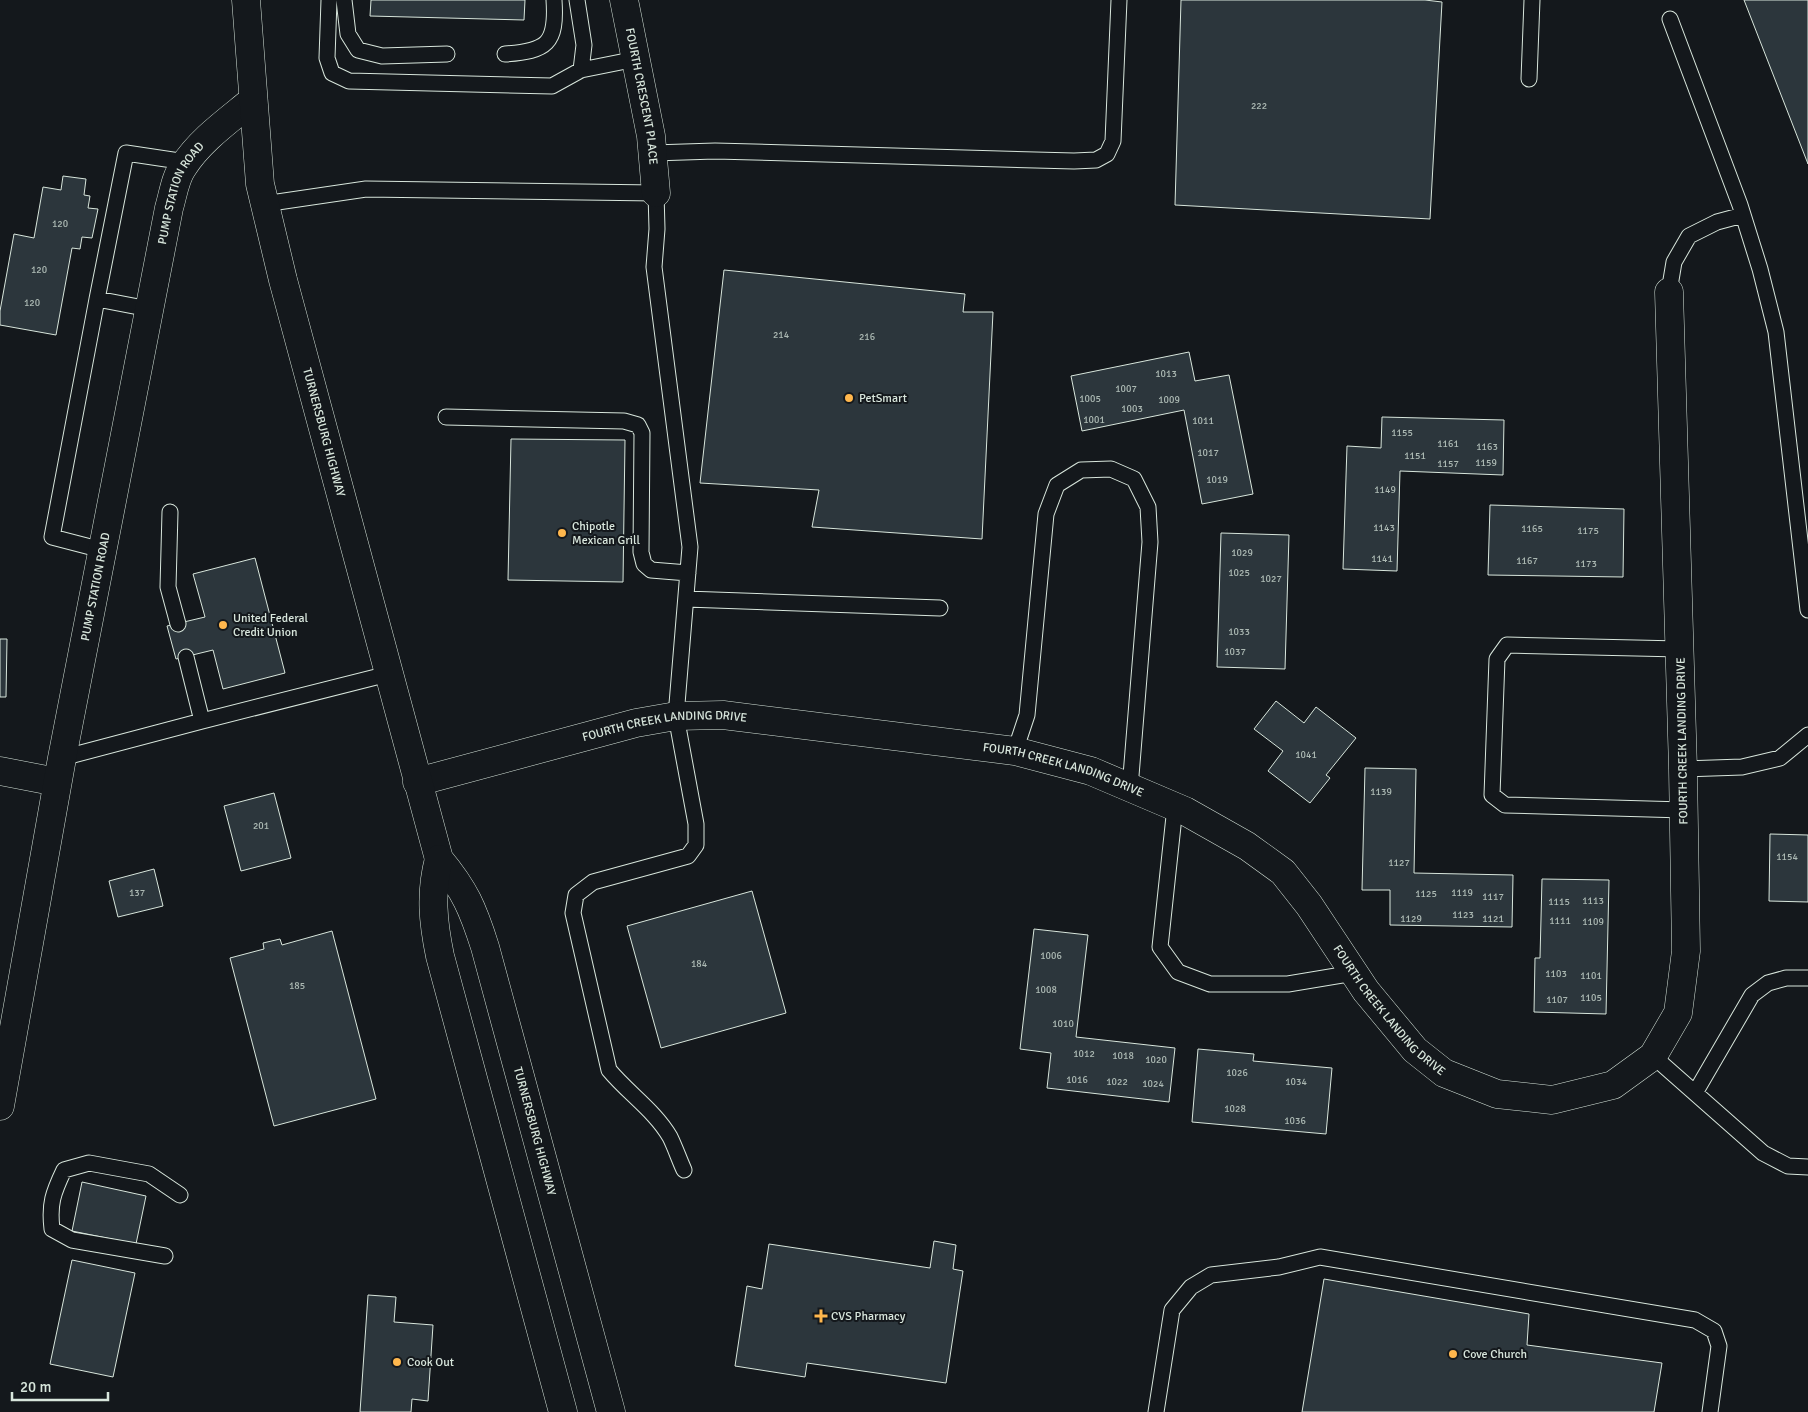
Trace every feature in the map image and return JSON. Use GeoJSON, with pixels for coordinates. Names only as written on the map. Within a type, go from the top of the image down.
{"type":"FeatureCollection","features":[{"type":"Feature","properties":{"kind":"street","name":"TURNERSBURG HIGHWAY"},"geometry":{"type":"LineString","coordinates":[[246,0],[260,184],[283,280],[439,859],[463,891],[471,906],[486,947],[611,1412]]}},
{"type":"Feature","properties":{"kind":"street","name":"FOURTH CRESCENT PLACE"},"geometry":{"type":"LineString","coordinates":[[624,0],[652,136],[656,193]]}},
{"type":"Feature","properties":{"kind":"street","name":"PUMP STATION ROAD"},"geometry":{"type":"LineString","coordinates":[[0,1106],[59,770],[169,208],[181,169],[196,149],[253,100]]}},
{"type":"Feature","properties":{"kind":"street","name":"FOURTH CREEK LANDING DRIVE"},"geometry":{"type":"LineString","coordinates":[[417,782],[636,723],[676,716],[722,715],[1016,751],[1091,770],[1175,807],[1247,846],[1283,872],[1309,905],[1366,991],[1415,1050],[1444,1073],[1497,1094],[1552,1100],[1613,1085],[1653,1056],[1678,1013],[1686,951],[1680,649],[1669,292]]}},
{"type":"Feature","properties":{"kind":"street"},"geometry":{"type":"LineString","coordinates":[[0,771],[59,770]]}},
{"type":"Feature","properties":{"kind":"street","name":"TURNERSBURG HIGHWAY"},"geometry":{"type":"LineString","coordinates":[[439,859],[434,878],[432,899],[434,925],[440,956],[563,1412]]}},
{"type":"Feature","properties":{"kind":"lane"},"geometry":{"type":"LineString","coordinates":[[329,0],[327,58],[332,73],[348,82],[552,86],[581,70],[636,59]]}},
{"type":"Feature","properties":{"kind":"lane"},"geometry":{"type":"LineString","coordinates":[[344,0],[348,34],[358,50],[382,56],[447,54]]}},
{"type":"Feature","properties":{"kind":"lane"},"geometry":{"type":"LineString","coordinates":[[504,54],[528,52],[543,46],[553,36],[556,20],[554,0]]}},
{"type":"Feature","properties":{"kind":"lane"},"geometry":{"type":"LineString","coordinates":[[578,0],[584,45],[581,70]]}},
{"type":"Feature","properties":{"kind":"lane"},"geometry":{"type":"LineString","coordinates":[[653,153],[715,151],[1027,160],[1096,160],[1107,154],[1113,140],[1119,0]]}},
{"type":"Feature","properties":{"kind":"lane"},"geometry":{"type":"LineString","coordinates":[[1529,79],[1532,0]]}},
{"type":"Feature","properties":{"kind":"lane"},"geometry":{"type":"LineString","coordinates":[[1670,19],[1743,215],[1760,269],[1776,332],[1808,610]]}},
{"type":"Feature","properties":{"kind":"lane"},"geometry":{"type":"LineString","coordinates":[[102,550],[52,537],[126,153],[186,162]]}},
{"type":"Feature","properties":{"kind":"lane"},"geometry":{"type":"LineString","coordinates":[[264,204],[366,189],[656,193],[657,229],[654,267],[690,546],[676,716],[696,824],[696,845],[688,856],[593,882],[576,895],[573,913],[609,1070],[623,1087],[647,1108],[669,1136],[684,1170]]}},
{"type":"Feature","properties":{"kind":"lane"},"geometry":{"type":"LineString","coordinates":[[1669,292],[1674,262],[1689,236],[1717,222],[1743,215]]}},
{"type":"Feature","properties":{"kind":"lane"},"geometry":{"type":"LineString","coordinates":[[97,299],[149,309]]}},
{"type":"Feature","properties":{"kind":"lane"},"geometry":{"type":"LineString","coordinates":[[446,417],[624,421],[638,425],[642,433],[641,552],[644,564],[651,570],[688,573]]}},
{"type":"Feature","properties":{"kind":"lane"},"geometry":{"type":"LineString","coordinates":[[1016,751],[1027,715],[1046,514],[1057,485],[1081,470],[1111,469],[1134,480],[1148,507],[1150,542],[1130,788]]}},
{"type":"Feature","properties":{"kind":"lane"},"geometry":{"type":"LineString","coordinates":[[170,512],[168,588],[178,624]]}},
{"type":"Feature","properties":{"kind":"lane"},"geometry":{"type":"LineString","coordinates":[[686,599],[940,608]]}},
{"type":"Feature","properties":{"kind":"lane"},"geometry":{"type":"LineString","coordinates":[[1680,649],[1506,645],[1497,659],[1492,795],[1505,805],[1684,810]]}},
{"type":"Feature","properties":{"kind":"lane"},"geometry":{"type":"LineString","coordinates":[[186,657],[202,720]]}},
{"type":"Feature","properties":{"kind":"lane"},"geometry":{"type":"LineString","coordinates":[[59,770],[202,720],[388,674]]}},
{"type":"Feature","properties":{"kind":"lane"},"geometry":{"type":"LineString","coordinates":[[1683,770],[1742,767],[1780,758],[1808,735]]}},
{"type":"Feature","properties":{"kind":"lane"},"geometry":{"type":"LineString","coordinates":[[1175,807],[1160,947],[1178,972],[1210,984],[1288,984],[1354,973]]}},
{"type":"Feature","properties":{"kind":"lane"},"geometry":{"type":"LineString","coordinates":[[1695,1093],[1752,994],[1768,983],[1786,978],[1808,978]]}},
{"type":"Feature","properties":{"kind":"lane"},"geometry":{"type":"LineString","coordinates":[[1653,1056],[1763,1153],[1788,1166],[1808,1167]]}},
{"type":"Feature","properties":{"kind":"lane"},"geometry":{"type":"LineString","coordinates":[[165,1256],[72,1240],[52,1229],[50,1210],[56,1188],[64,1170],[89,1163],[149,1174],[180,1195]]}},
{"type":"Feature","properties":{"kind":"lane"},"geometry":{"type":"LineString","coordinates":[[1156,1412],[1172,1310],[1191,1287],[1211,1275],[1279,1268],[1320,1257],[1695,1320],[1714,1331],[1719,1346],[1710,1412]]}},
{"type":"Feature","properties":{"kind":"building"},"geometry":{"type":"Polygon","coordinates":[[[371,0],[525,0],[524,20],[370,16],[371,0]]]}},
{"type":"Feature","properties":{"kind":"building"},"geometry":{"type":"Polygon","coordinates":[[[1181,0],[1425,0],[1442,2],[1430,219],[1175,205],[1181,0]]]}},
{"type":"Feature","properties":{"kind":"building"},"geometry":{"type":"Polygon","coordinates":[[[1744,0],[1808,0],[1808,164],[1744,0]]]}},
{"type":"Feature","properties":{"kind":"building"},"geometry":{"type":"Polygon","coordinates":[[[63,176],[86,179],[84,195],[90,196],[88,208],[98,209],[92,238],[82,237],[80,249],[72,248],[56,335],[0,325],[0,311],[14,234],[34,238],[43,187],[61,190],[63,176]]]}},
{"type":"Feature","properties":{"kind":"building","name":"PetSmart"},"geometry":{"type":"Polygon","coordinates":[[[724,270],[965,294],[963,312],[993,312],[982,539],[812,527],[819,490],[700,483],[724,270]]]}},
{"type":"Feature","properties":{"kind":"building"},"geometry":{"type":"Polygon","coordinates":[[[1189,352],[1195,381],[1229,375],[1253,494],[1202,504],[1184,410],[1082,431],[1071,376],[1189,352]]]}},
{"type":"Feature","properties":{"kind":"building"},"geometry":{"type":"Polygon","coordinates":[[[1382,417],[1504,420],[1503,475],[1400,471],[1397,571],[1343,569],[1347,446],[1381,448],[1382,417]]]}},
{"type":"Feature","properties":{"kind":"building"},"geometry":{"type":"Polygon","coordinates":[[[511,439],[625,440],[623,582],[508,580],[511,439]]]}},
{"type":"Feature","properties":{"kind":"building"},"geometry":{"type":"Polygon","coordinates":[[[1490,505],[1624,509],[1623,577],[1488,575],[1490,505]]]}},
{"type":"Feature","properties":{"kind":"building"},"geometry":{"type":"Polygon","coordinates":[[[1221,533],[1289,535],[1285,669],[1217,667],[1221,533]]]}},
{"type":"Feature","properties":{"kind":"building","name":"United Federal Credit Union"},"geometry":{"type":"Polygon","coordinates":[[[255,558],[285,673],[223,689],[213,650],[176,659],[167,626],[205,617],[193,574],[255,558]]]}},
{"type":"Feature","properties":{"kind":"building"},"geometry":{"type":"Polygon","coordinates":[[[0,639],[7,639],[6,697],[0,697],[0,639]]]}},
{"type":"Feature","properties":{"kind":"building"},"geometry":{"type":"Polygon","coordinates":[[[1276,701],[1304,723],[1316,707],[1356,738],[1326,775],[1330,778],[1310,803],[1268,771],[1283,751],[1254,729],[1276,701]]]}},
{"type":"Feature","properties":{"kind":"building"},"geometry":{"type":"Polygon","coordinates":[[[1365,768],[1416,769],[1414,873],[1513,875],[1512,927],[1390,925],[1390,890],[1362,890],[1365,768]]]}},
{"type":"Feature","properties":{"kind":"building"},"geometry":{"type":"Polygon","coordinates":[[[274,793],[291,858],[241,871],[224,806],[274,793]]]}},
{"type":"Feature","properties":{"kind":"building"},"geometry":{"type":"Polygon","coordinates":[[[1770,834],[1808,835],[1808,902],[1769,901],[1770,834]]]}},
{"type":"Feature","properties":{"kind":"building"},"geometry":{"type":"Polygon","coordinates":[[[154,869],[163,906],[118,917],[109,881],[154,869]]]}},
{"type":"Feature","properties":{"kind":"building"},"geometry":{"type":"Polygon","coordinates":[[[1542,879],[1609,880],[1606,1014],[1534,1012],[1535,958],[1540,958],[1542,879]]]}},
{"type":"Feature","properties":{"kind":"building"},"geometry":{"type":"Polygon","coordinates":[[[752,891],[786,1013],[661,1048],[627,926],[752,891]]]}},
{"type":"Feature","properties":{"kind":"building"},"geometry":{"type":"Polygon","coordinates":[[[1034,929],[1088,935],[1076,1037],[1175,1048],[1169,1102],[1047,1088],[1051,1053],[1020,1049],[1034,929]]]}},
{"type":"Feature","properties":{"kind":"building"},"geometry":{"type":"Polygon","coordinates":[[[332,931],[376,1099],[274,1126],[230,958],[264,949],[263,943],[280,939],[282,945],[332,931]]]}},
{"type":"Feature","properties":{"kind":"building"},"geometry":{"type":"Polygon","coordinates":[[[1198,1049],[1254,1054],[1253,1061],[1332,1068],[1326,1134],[1192,1122],[1198,1049]]]}},
{"type":"Feature","properties":{"kind":"building"},"geometry":{"type":"Polygon","coordinates":[[[82,1182],[146,1196],[136,1244],[72,1231],[82,1182]]]}},
{"type":"Feature","properties":{"kind":"building","name":"CVS Pharmacy"},"geometry":{"type":"Polygon","coordinates":[[[934,1241],[956,1245],[953,1269],[963,1271],[946,1383],[807,1363],[805,1377],[735,1366],[747,1286],[762,1289],[769,1244],[930,1268],[934,1241]]]}},
{"type":"Feature","properties":{"kind":"building"},"geometry":{"type":"Polygon","coordinates":[[[72,1260],[135,1273],[113,1377],[50,1364],[72,1260]]]}},
{"type":"Feature","properties":{"kind":"building","name":"Cove Church"},"geometry":{"type":"Polygon","coordinates":[[[1324,1279],[1529,1314],[1527,1345],[1662,1363],[1654,1412],[1302,1412],[1324,1279]]]}},
{"type":"Feature","properties":{"kind":"building","name":"Cook Out"},"geometry":{"type":"Polygon","coordinates":[[[368,1295],[396,1297],[394,1322],[433,1325],[428,1401],[412,1399],[411,1412],[360,1412],[368,1295]]]}},
{"type":"Feature","properties":{"kind":"place","name":"PetSmart"},"geometry":{"type":"Point","coordinates":[849,398]}},
{"type":"Feature","properties":{"kind":"place","name":"Chipotle Mexican Grill"},"geometry":{"type":"Point","coordinates":[562,533]}},
{"type":"Feature","properties":{"kind":"place","name":"United Federal Credit Union"},"geometry":{"type":"Point","coordinates":[223,625]}},
{"type":"Feature","properties":{"kind":"place","name":"CVS Pharmacy"},"geometry":{"type":"Point","coordinates":[821,1316]}},
{"type":"Feature","properties":{"kind":"place","name":"Cove Church"},"geometry":{"type":"Point","coordinates":[1453,1354]}},
{"type":"Feature","properties":{"kind":"place","name":"Cook Out"},"geometry":{"type":"Point","coordinates":[397,1362]}}]}
